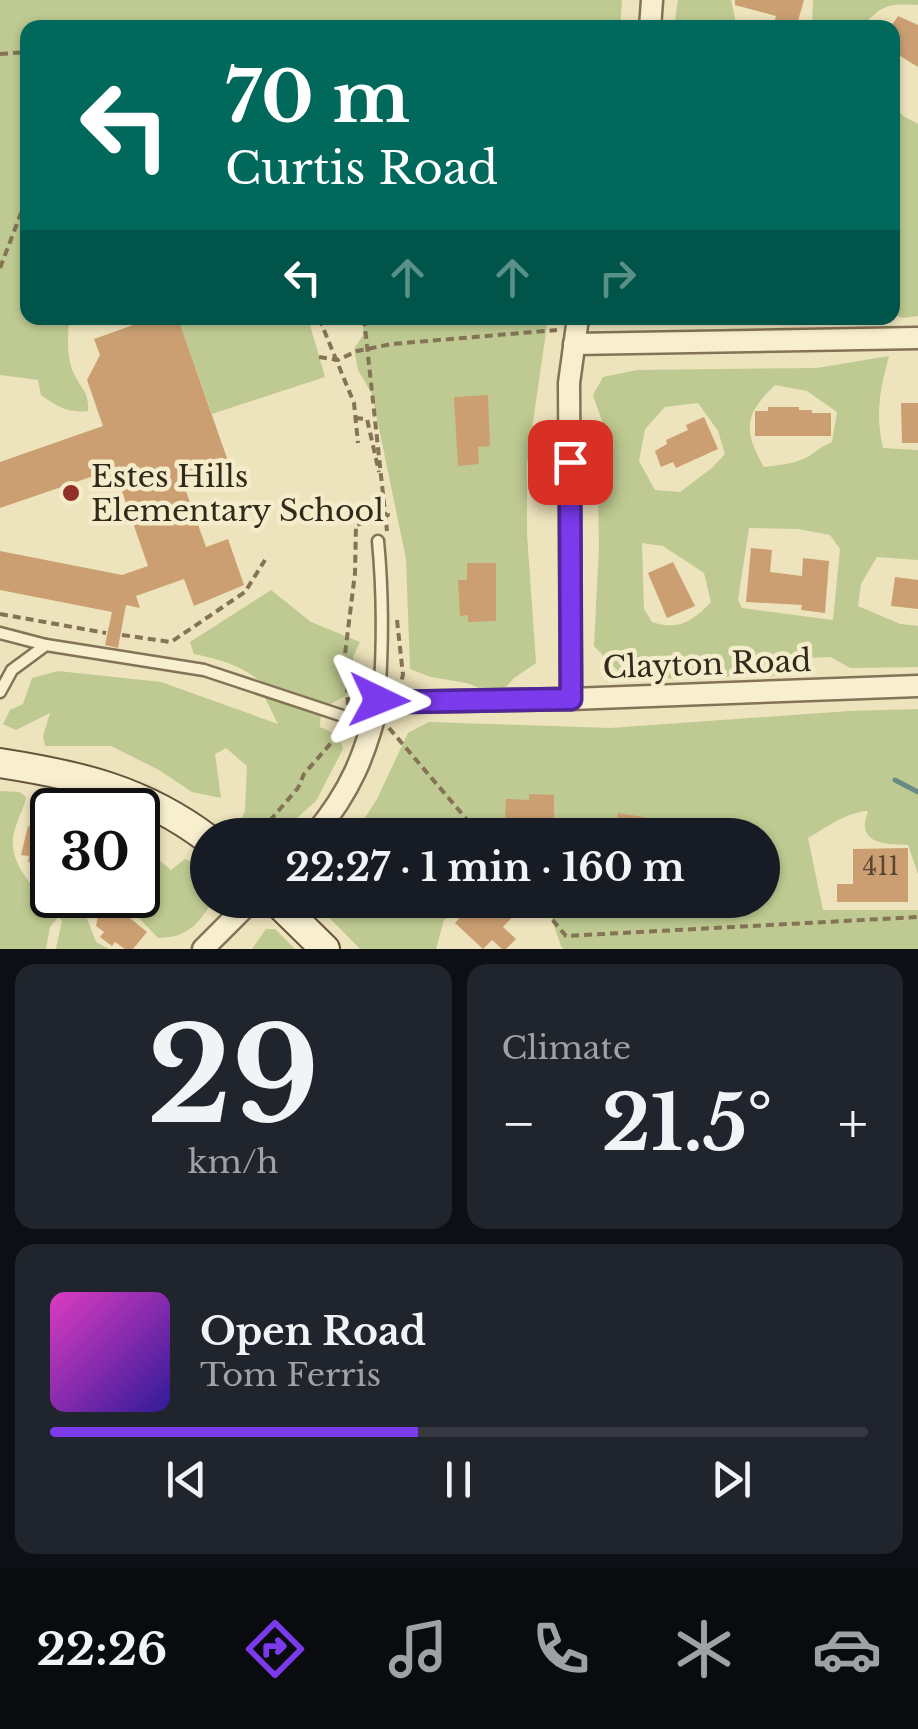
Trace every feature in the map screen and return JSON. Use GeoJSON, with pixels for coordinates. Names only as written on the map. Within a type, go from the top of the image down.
{"type":"FeatureCollection","features":[{"type":"Feature","properties":{"kind":"main road"},"geometry":{"type":"LineString","coordinates":[[0,763],[116,788],[190,823]]}},
{"type":"Feature","properties":{"kind":"main road"},"geometry":{"type":"LineString","coordinates":[[293,918],[325,949]]}},
{"type":"Feature","properties":{"kind":"street"},"geometry":{"type":"LineString","coordinates":[[571,699],[569,383],[565,337],[573,325]]}},
{"type":"Feature","properties":{"kind":"street"},"geometry":{"type":"LineString","coordinates":[[565,337],[918,338]]}},
{"type":"Feature","properties":{"kind":"street","name":"Clayton Road"},"geometry":{"type":"LineString","coordinates":[[389,696],[398,702],[571,699],[918,686]]}},
{"type":"Feature","properties":{"kind":"street"},"geometry":{"type":"LineString","coordinates":[[327,818],[380,729],[389,696]]}},
{"type":"Feature","properties":{"kind":"street"},"geometry":{"type":"LineString","coordinates":[[203,949],[234,918]]}},
{"type":"Feature","properties":{"kind":"lane"},"geometry":{"type":"LineString","coordinates":[[383,538],[383,641],[389,696]]}},
{"type":"Feature","properties":{"kind":"lane"},"geometry":{"type":"LineString","coordinates":[[0,633],[204,670],[380,729]]}},
{"type":"Feature","properties":{"kind":"lane"},"geometry":{"type":"LineString","coordinates":[[0,692],[12,670],[46,644]]}},
{"type":"Feature","properties":{"kind":"path"},"geometry":{"type":"LineString","coordinates":[[0,268],[20,216]]}},
{"type":"Feature","properties":{"kind":"path"},"geometry":{"type":"LineString","coordinates":[[322,325],[354,403],[358,442]]}},
{"type":"Feature","properties":{"kind":"path"},"geometry":{"type":"LineString","coordinates":[[365,325],[383,538]]}},
{"type":"Feature","properties":{"kind":"path"},"geometry":{"type":"LineString","coordinates":[[319,357],[338,360],[356,351],[392,344],[565,337]]}},
{"type":"Feature","properties":{"kind":"path"},"geometry":{"type":"LineString","coordinates":[[273,818],[339,734],[348,703],[345,654],[356,573],[356,525],[388,515],[366,419],[356,418]]}},
{"type":"Feature","properties":{"kind":"path"},"geometry":{"type":"LineString","coordinates":[[122,636],[171,642],[245,592],[265,560]]}},
{"type":"Feature","properties":{"kind":"path"},"geometry":{"type":"LineString","coordinates":[[0,614],[106,633]]}},
{"type":"Feature","properties":{"kind":"path"},"geometry":{"type":"LineString","coordinates":[[389,696],[403,674],[396,615]]}},
{"type":"Feature","properties":{"kind":"path"},"geometry":{"type":"LineString","coordinates":[[380,729],[464,818]]}},
{"type":"Feature","properties":{"kind":"path"},"geometry":{"type":"LineString","coordinates":[[551,918],[566,936],[918,917]]}},
{"type":"Feature","properties":{"kind":"green space"},"geometry":{"type":"Polygon","coordinates":[[[0,0],[622,0],[621,20],[20,20],[20,325],[69,325],[70,361],[86,395],[88,411],[74,411],[53,403],[41,395],[38,380],[0,375],[0,0]]]}},
{"type":"Feature","properties":{"kind":"green space"},"geometry":{"type":"Polygon","coordinates":[[[678,0],[731,0],[735,20],[675,20],[678,0]]]}},
{"type":"Feature","properties":{"kind":"green space"},"geometry":{"type":"Polygon","coordinates":[[[813,0],[918,0],[918,5],[886,7],[869,20],[812,20],[813,0]]]}},
{"type":"Feature","properties":{"kind":"green space"},"geometry":{"type":"Polygon","coordinates":[[[900,112],[918,124],[918,316],[903,318],[900,112]]]}},
{"type":"Feature","properties":{"kind":"green space"},"geometry":{"type":"Polygon","coordinates":[[[180,325],[310,325],[325,377],[212,414],[180,325]]]}},
{"type":"Feature","properties":{"kind":"green space"},"geometry":{"type":"Polygon","coordinates":[[[363,325],[547,325],[527,464],[527,534],[536,663],[514,678],[498,696],[467,683],[410,669],[406,559],[372,394],[358,370],[354,349],[363,335],[363,325]]]}},
{"type":"Feature","properties":{"kind":"green space"},"geometry":{"type":"Polygon","coordinates":[[[889,356],[879,424],[883,448],[918,450],[918,560],[877,557],[861,584],[858,606],[900,624],[918,626],[918,667],[850,668],[831,657],[807,658],[781,675],[638,679],[618,671],[594,646],[603,442],[602,421],[593,395],[603,377],[637,370],[817,368],[889,356]],[[775,385],[757,405],[750,433],[764,467],[799,461],[832,442],[837,412],[807,391],[775,385]],[[698,403],[665,407],[645,429],[639,461],[655,490],[680,492],[725,454],[718,431],[698,403]],[[749,528],[738,600],[742,608],[833,620],[840,549],[830,535],[798,529],[749,528]],[[642,543],[644,609],[652,622],[662,625],[678,625],[692,619],[711,602],[704,573],[663,546],[642,543]]]}},
{"type":"Feature","properties":{"kind":"green space"},"geometry":{"type":"Polygon","coordinates":[[[271,590],[311,622],[360,642],[353,657],[353,691],[321,710],[320,727],[338,735],[343,749],[316,801],[297,818],[242,818],[247,766],[226,748],[215,754],[221,798],[192,792],[111,746],[45,746],[43,736],[50,713],[16,730],[3,724],[10,710],[23,704],[32,678],[58,671],[161,682],[278,724],[262,692],[263,684],[231,664],[194,654],[190,642],[271,590]]]}},
{"type":"Feature","properties":{"kind":"green space"},"geometry":{"type":"Polygon","coordinates":[[[918,709],[918,874],[908,845],[882,843],[867,833],[868,811],[845,817],[808,838],[823,910],[918,910],[918,949],[561,946],[551,918],[780,918],[780,818],[365,818],[408,733],[429,722],[610,728],[918,709]]]}},
{"type":"Feature","properties":{"kind":"green space"},"geometry":{"type":"Polygon","coordinates":[[[0,791],[20,792],[26,797],[13,848],[30,882],[30,918],[57,918],[50,927],[46,949],[0,949],[0,791]]]}},
{"type":"Feature","properties":{"kind":"green space"},"geometry":{"type":"Polygon","coordinates":[[[185,859],[190,861],[190,918],[200,918],[184,932],[158,938],[139,918],[160,918],[160,861],[171,870],[185,859]]]}},
{"type":"Feature","properties":{"kind":"green space"},"geometry":{"type":"Polygon","coordinates":[[[60,918],[87,918],[96,942],[109,949],[56,949],[60,918]]]}},
{"type":"Feature","properties":{"kind":"green space"},"geometry":{"type":"Polygon","coordinates":[[[330,918],[447,918],[436,949],[360,949],[330,918]]]}},
{"type":"Feature","properties":{"kind":"green space"},"geometry":{"type":"Polygon","coordinates":[[[266,929],[275,929],[295,949],[252,949],[266,929]]]}},
{"type":"Feature","properties":{"kind":"building"},"geometry":{"type":"Polygon","coordinates":[[[735,0],[804,0],[798,20],[775,20],[776,16],[735,5],[735,0]]]}},
{"type":"Feature","properties":{"kind":"building"},"geometry":{"type":"Polygon","coordinates":[[[898,16],[918,25],[918,67],[900,56],[900,20],[895,20],[898,16]]]}},
{"type":"Feature","properties":{"kind":"building"},"geometry":{"type":"Polygon","coordinates":[[[133,325],[180,325],[229,464],[182,480],[206,547],[228,539],[244,585],[194,606],[184,579],[136,596],[140,608],[126,605],[118,648],[105,645],[112,612],[0,590],[0,551],[122,575],[148,566],[119,483],[113,485],[108,471],[0,508],[0,462],[103,426],[87,380],[100,355],[94,339],[133,325]]]}},
{"type":"Feature","properties":{"kind":"building"},"geometry":{"type":"Polygon","coordinates":[[[488,395],[490,446],[478,447],[479,464],[458,466],[454,397],[488,395]]]}},
{"type":"Feature","properties":{"kind":"building"},"geometry":{"type":"Polygon","coordinates":[[[901,403],[918,403],[918,443],[902,443],[901,403]]]}},
{"type":"Feature","properties":{"kind":"building"},"geometry":{"type":"Polygon","coordinates":[[[768,407],[831,413],[831,436],[755,436],[755,411],[768,411],[768,407]]]}},
{"type":"Feature","properties":{"kind":"building"},"geometry":{"type":"Polygon","coordinates":[[[704,417],[718,449],[676,468],[673,462],[661,467],[655,451],[667,444],[666,440],[688,430],[686,425],[704,417]]]}},
{"type":"Feature","properties":{"kind":"building"},"geometry":{"type":"Polygon","coordinates":[[[751,548],[772,550],[770,572],[802,576],[803,558],[829,561],[825,613],[801,610],[802,605],[746,602],[751,548]]]}},
{"type":"Feature","properties":{"kind":"building"},"geometry":{"type":"Polygon","coordinates":[[[673,562],[695,606],[667,618],[648,573],[673,562]]]}},
{"type":"Feature","properties":{"kind":"building"},"geometry":{"type":"Polygon","coordinates":[[[467,563],[496,563],[496,621],[468,622],[468,615],[460,616],[458,580],[467,580],[467,563]]]}},
{"type":"Feature","properties":{"kind":"building"},"geometry":{"type":"Polygon","coordinates":[[[895,577],[918,580],[918,609],[891,606],[895,577]]]}},
{"type":"Feature","properties":{"kind":"building"},"geometry":{"type":"Polygon","coordinates":[[[529,794],[554,795],[554,818],[505,818],[506,799],[529,800],[529,794]]]}},
{"type":"Feature","properties":{"kind":"building"},"geometry":{"type":"Polygon","coordinates":[[[618,813],[649,818],[617,818],[618,813]]]}},
{"type":"Feature","properties":{"kind":"building"},"geometry":{"type":"Polygon","coordinates":[[[30,826],[30,862],[29,856],[21,855],[30,826]]]}},
{"type":"Feature","properties":{"kind":"building"},"geometry":{"type":"Polygon","coordinates":[[[908,848],[908,902],[837,902],[837,884],[853,884],[853,849],[908,848]]]}},
{"type":"Feature","properties":{"kind":"building"},"geometry":{"type":"Polygon","coordinates":[[[98,918],[130,918],[147,932],[133,949],[125,949],[100,937],[104,932],[96,926],[98,918]]]}},
{"type":"Feature","properties":{"kind":"building"},"geometry":{"type":"Polygon","coordinates":[[[459,918],[511,918],[503,927],[516,939],[506,949],[492,940],[483,949],[455,923],[459,918]]]}},
{"type":"Feature","properties":{"kind":"waterway"},"geometry":{"type":"LineString","coordinates":[[895,780],[918,792]]}},
{"type":"Feature","properties":{"kind":"place","name":"Estes Hills Elementary School"},"geometry":{"type":"Point","coordinates":[71,493]}},
{"type":"Feature","properties":{"kind":"route"},"geometry":{"type":"LineString","coordinates":[[379,700],[571,699],[570,462]]}}]}
